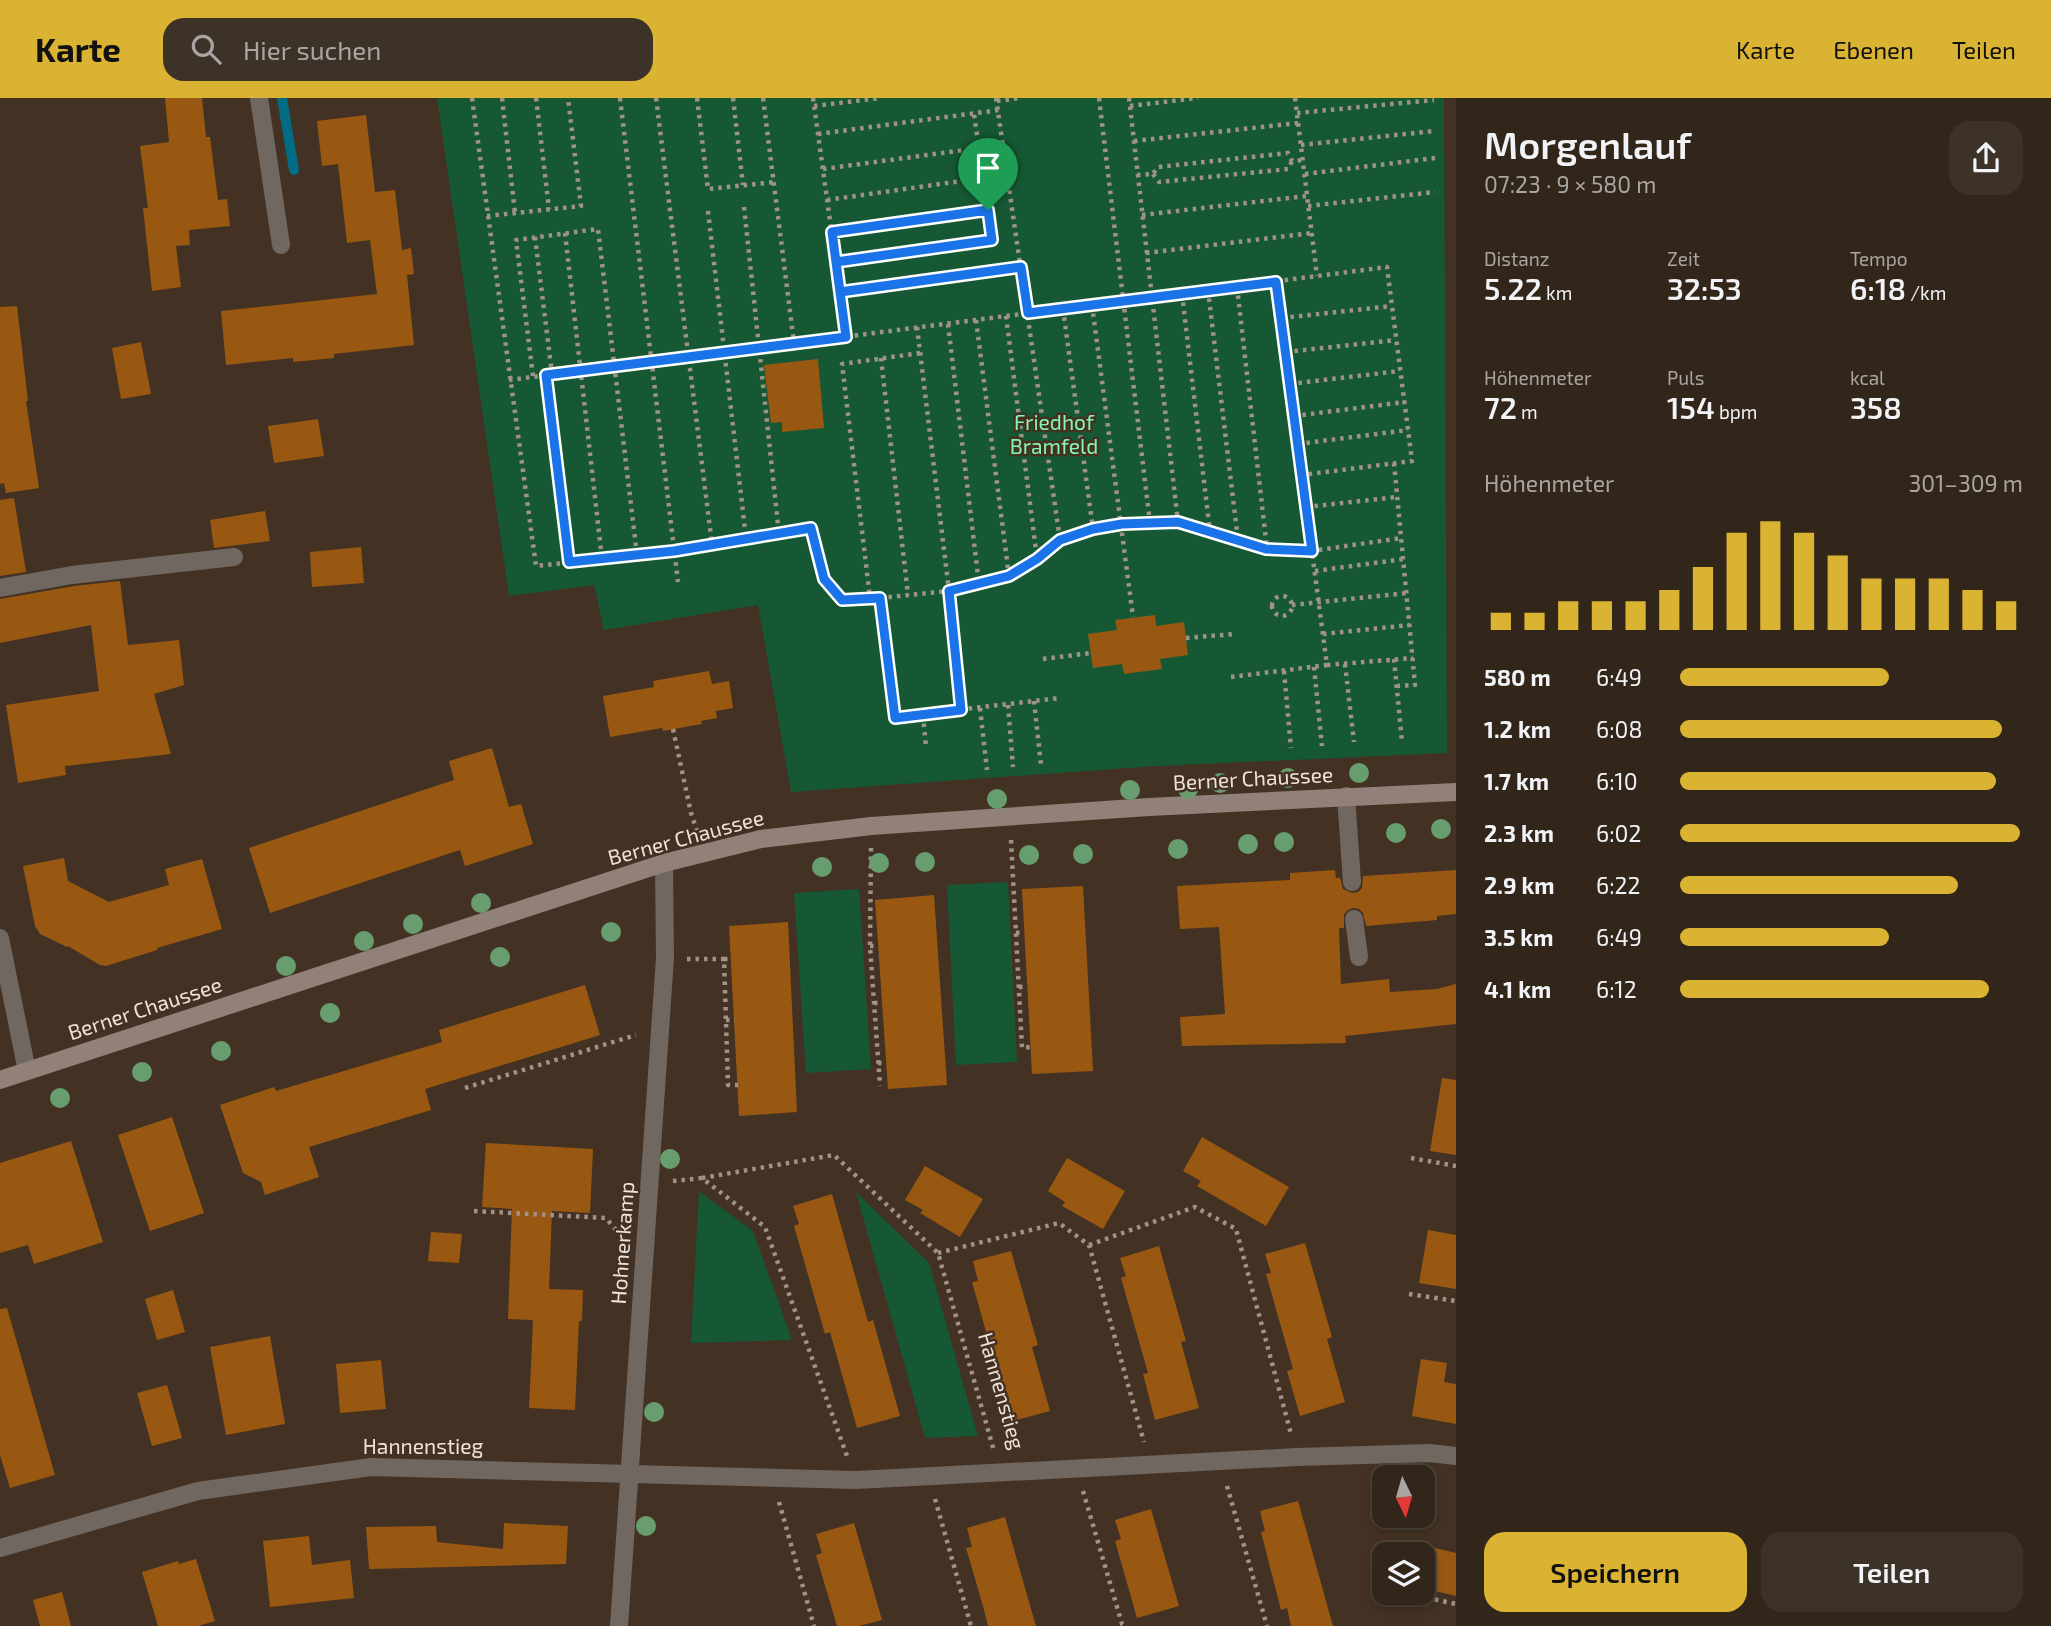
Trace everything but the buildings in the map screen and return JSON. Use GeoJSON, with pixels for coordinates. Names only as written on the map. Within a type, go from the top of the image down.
{"type":"FeatureCollection","features":[{"type":"Feature","properties":{"kind":"street"},"geometry":{"type":"LineString","coordinates":[[259,98],[281,245]]}},
{"type":"Feature","properties":{"kind":"street"},"geometry":{"type":"LineString","coordinates":[[0,587],[72,575],[234,557]]}},
{"type":"Feature","properties":{"kind":"street","name":"Berner Chaussee"},"geometry":{"type":"LineString","coordinates":[[0,1080],[664,863],[761,839],[871,826],[1009,816],[1456,792]]}},
{"type":"Feature","properties":{"kind":"street"},"geometry":{"type":"LineString","coordinates":[[1346,796],[1352,882]]}},
{"type":"Feature","properties":{"kind":"street","name":"Hohnerkamp"},"geometry":{"type":"LineString","coordinates":[[619,1626],[661,1027],[665,958],[664,863]]}},
{"type":"Feature","properties":{"kind":"street"},"geometry":{"type":"LineString","coordinates":[[1354,919],[1359,957]]}},
{"type":"Feature","properties":{"kind":"street"},"geometry":{"type":"LineString","coordinates":[[0,937],[27,1072]]}},
{"type":"Feature","properties":{"kind":"street","name":"Hannenstieg"},"geometry":{"type":"LineString","coordinates":[[0,1548],[198,1491],[371,1467],[856,1480],[1297,1457],[1430,1453],[1456,1456]]}},
{"type":"Feature","properties":{"kind":"path"},"geometry":{"type":"LineString","coordinates":[[472,98],[536,566],[674,551],[811,528],[824,579],[842,600],[949,591],[1009,576],[1037,559],[1060,540],[1093,529],[1122,524],[1178,522],[1266,549],[1312,551],[1401,538]]}},
{"type":"Feature","properties":{"kind":"path"},"geometry":{"type":"LineString","coordinates":[[502,98],[515,213]]}},
{"type":"Feature","properties":{"kind":"path"},"geometry":{"type":"LineString","coordinates":[[536,98],[549,209]]}},
{"type":"Feature","properties":{"kind":"path"},"geometry":{"type":"LineString","coordinates":[[487,216],[581,206],[568,98]]}},
{"type":"Feature","properties":{"kind":"path"},"geometry":{"type":"LineString","coordinates":[[620,98],[678,582]]}},
{"type":"Feature","properties":{"kind":"path"},"geometry":{"type":"LineString","coordinates":[[656,98],[712,544]]}},
{"type":"Feature","properties":{"kind":"path"},"geometry":{"type":"LineString","coordinates":[[696,98],[708,189],[775,182]]}},
{"type":"Feature","properties":{"kind":"path"},"geometry":{"type":"LineString","coordinates":[[733,98],[743,185]]}},
{"type":"Feature","properties":{"kind":"path"},"geometry":{"type":"LineString","coordinates":[[764,98],[794,344]]}},
{"type":"Feature","properties":{"kind":"path"},"geometry":{"type":"LineString","coordinates":[[813,98],[846,337]]}},
{"type":"Feature","properties":{"kind":"path"},"geometry":{"type":"LineString","coordinates":[[814,106],[880,98]]}},
{"type":"Feature","properties":{"kind":"path"},"geometry":{"type":"LineString","coordinates":[[1020,98],[996,99],[1060,540]]}},
{"type":"Feature","properties":{"kind":"path"},"geometry":{"type":"LineString","coordinates":[[1098,98],[1150,523]]}},
{"type":"Feature","properties":{"kind":"path"},"geometry":{"type":"LineString","coordinates":[[1129,98],[1178,522]]}},
{"type":"Feature","properties":{"kind":"path"},"geometry":{"type":"LineString","coordinates":[[1130,106],[1198,98]]}},
{"type":"Feature","properties":{"kind":"path"},"geometry":{"type":"LineString","coordinates":[[1296,98],[1317,276]]}},
{"type":"Feature","properties":{"kind":"path"},"geometry":{"type":"LineString","coordinates":[[1297,113],[1434,100]]}},
{"type":"Feature","properties":{"kind":"path"},"geometry":{"type":"LineString","coordinates":[[818,134],[999,110]]}},
{"type":"Feature","properties":{"kind":"path"},"geometry":{"type":"LineString","coordinates":[[836,262],[992,240],[974,114]]}},
{"type":"Feature","properties":{"kind":"path"},"geometry":{"type":"LineString","coordinates":[[1134,141],[1298,123]]}},
{"type":"Feature","properties":{"kind":"path"},"geometry":{"type":"LineString","coordinates":[[1301,145],[1434,131]]}},
{"type":"Feature","properties":{"kind":"path"},"geometry":{"type":"LineString","coordinates":[[823,169],[979,148]]}},
{"type":"Feature","properties":{"kind":"path"},"geometry":{"type":"LineString","coordinates":[[1153,174],[1158,167],[1288,153],[1292,161]]}},
{"type":"Feature","properties":{"kind":"path"},"geometry":{"type":"LineString","coordinates":[[1304,174],[1436,158]]}},
{"type":"Feature","properties":{"kind":"path"},"geometry":{"type":"LineString","coordinates":[[1292,161],[1303,160]]}},
{"type":"Feature","properties":{"kind":"path"},"geometry":{"type":"LineString","coordinates":[[1153,174],[1159,182],[1288,169],[1292,161]]}},
{"type":"Feature","properties":{"kind":"path"},"geometry":{"type":"LineString","coordinates":[[1137,175],[1153,174]]}},
{"type":"Feature","properties":{"kind":"path"},"geometry":{"type":"LineString","coordinates":[[827,200],[983,178]]}},
{"type":"Feature","properties":{"kind":"path"},"geometry":{"type":"LineString","coordinates":[[1308,206],[1435,192]]}},
{"type":"Feature","properties":{"kind":"path"},"geometry":{"type":"LineString","coordinates":[[1142,215],[1307,196]]}},
{"type":"Feature","properties":{"kind":"path"},"geometry":{"type":"LineString","coordinates":[[744,208],[779,534]]}},
{"type":"Feature","properties":{"kind":"path"},"geometry":{"type":"LineString","coordinates":[[832,232],[988,210]]}},
{"type":"Feature","properties":{"kind":"path"},"geometry":{"type":"LineString","coordinates":[[708,211],[746,538]]}},
{"type":"Feature","properties":{"kind":"path"},"geometry":{"type":"LineString","coordinates":[[533,376],[516,240],[598,229],[637,555]]}},
{"type":"Feature","properties":{"kind":"path"},"geometry":{"type":"LineString","coordinates":[[565,233],[603,559]]}},
{"type":"Feature","properties":{"kind":"path"},"geometry":{"type":"LineString","coordinates":[[1146,253],[1312,233]]}},
{"type":"Feature","properties":{"kind":"path"},"geometry":{"type":"LineString","coordinates":[[535,237],[569,562]]}},
{"type":"Feature","properties":{"kind":"path"},"geometry":{"type":"LineString","coordinates":[[840,292],[1021,267]]}},
{"type":"Feature","properties":{"kind":"path"},"geometry":{"type":"LineString","coordinates":[[509,380],[1387,267],[1412,461],[1302,475]]}},
{"type":"Feature","properties":{"kind":"path"},"geometry":{"type":"LineString","coordinates":[[1276,282],[1326,665]]}},
{"type":"Feature","properties":{"kind":"path"},"geometry":{"type":"LineString","coordinates":[[1237,287],[1266,549]]}},
{"type":"Feature","properties":{"kind":"path"},"geometry":{"type":"LineString","coordinates":[[1208,290],[1238,540]]}},
{"type":"Feature","properties":{"kind":"path"},"geometry":{"type":"LineString","coordinates":[[1182,293],[1210,532]]}},
{"type":"Feature","properties":{"kind":"path"},"geometry":{"type":"LineString","coordinates":[[1092,305],[1133,617]]}},
{"type":"Feature","properties":{"kind":"path"},"geometry":{"type":"LineString","coordinates":[[1282,318],[1392,306]]}},
{"type":"Feature","properties":{"kind":"path"},"geometry":{"type":"LineString","coordinates":[[1063,309],[1093,529]]}},
{"type":"Feature","properties":{"kind":"path"},"geometry":{"type":"LineString","coordinates":[[1006,316],[1037,559]]}},
{"type":"Feature","properties":{"kind":"path"},"geometry":{"type":"LineString","coordinates":[[976,320],[1009,576]]}},
{"type":"Feature","properties":{"kind":"path"},"geometry":{"type":"LineString","coordinates":[[948,324],[979,584]]}},
{"type":"Feature","properties":{"kind":"path"},"geometry":{"type":"LineString","coordinates":[[917,327],[961,710]]}},
{"type":"Feature","properties":{"kind":"path"},"geometry":{"type":"LineString","coordinates":[[1286,352],[1396,340]]}},
{"type":"Feature","properties":{"kind":"path"},"geometry":{"type":"LineString","coordinates":[[870,598],[842,364],[920,353]]}},
{"type":"Feature","properties":{"kind":"path"},"geometry":{"type":"LineString","coordinates":[[881,358],[908,594]]}},
{"type":"Feature","properties":{"kind":"path"},"geometry":{"type":"LineString","coordinates":[[1290,384],[1401,371]]}},
{"type":"Feature","properties":{"kind":"path"},"geometry":{"type":"LineString","coordinates":[[1294,416],[1405,402]]}},
{"type":"Feature","properties":{"kind":"path"},"geometry":{"type":"LineString","coordinates":[[1298,444],[1408,430]]}},
{"type":"Feature","properties":{"kind":"path"},"geometry":{"type":"LineString","coordinates":[[1394,463],[1415,685],[1397,686]]}},
{"type":"Feature","properties":{"kind":"path"},"geometry":{"type":"LineString","coordinates":[[1306,507],[1397,497]]}},
{"type":"Feature","properties":{"kind":"path"},"geometry":{"type":"LineString","coordinates":[[1315,571],[1404,559]]}},
{"type":"Feature","properties":{"kind":"path"},"geometry":{"type":"LineString","coordinates":[[1292,605],[1407,593]]}},
{"type":"Feature","properties":{"kind":"path"},"geometry":{"type":"LineString","coordinates":[[1284,596],[1292,605],[1288,615],[1280,616],[1274,612],[1272,604],[1276,598],[1284,596]]}},
{"type":"Feature","properties":{"kind":"path"},"geometry":{"type":"LineString","coordinates":[[880,598],[895,718],[1060,698]]}},
{"type":"Feature","properties":{"kind":"path"},"geometry":{"type":"LineString","coordinates":[[1322,634],[1410,625]]}},
{"type":"Feature","properties":{"kind":"path"},"geometry":{"type":"LineString","coordinates":[[1186,638],[1234,634]]}},
{"type":"Feature","properties":{"kind":"path"},"geometry":{"type":"LineString","coordinates":[[1043,659],[1091,653]]}},
{"type":"Feature","properties":{"kind":"path"},"geometry":{"type":"LineString","coordinates":[[1231,677],[1413,658]]}},
{"type":"Feature","properties":{"kind":"path"},"geometry":{"type":"LineString","coordinates":[[1394,659],[1402,742]]}},
{"type":"Feature","properties":{"kind":"path"},"geometry":{"type":"LineString","coordinates":[[1345,664],[1354,742]]}},
{"type":"Feature","properties":{"kind":"path"},"geometry":{"type":"LineString","coordinates":[[1314,667],[1322,746]]}},
{"type":"Feature","properties":{"kind":"path"},"geometry":{"type":"LineString","coordinates":[[1284,671],[1291,748]]}},
{"type":"Feature","properties":{"kind":"path"},"geometry":{"type":"LineString","coordinates":[[1034,701],[1041,765]]}},
{"type":"Feature","properties":{"kind":"path"},"geometry":{"type":"LineString","coordinates":[[1007,705],[1013,767]]}},
{"type":"Feature","properties":{"kind":"path"},"geometry":{"type":"LineString","coordinates":[[980,708],[987,770]]}},
{"type":"Feature","properties":{"kind":"path"},"geometry":{"type":"LineString","coordinates":[[923,715],[926,747]]}},
{"type":"Feature","properties":{"kind":"path"},"geometry":{"type":"LineString","coordinates":[[673,729],[691,813],[704,852]]}},
{"type":"Feature","properties":{"kind":"path"},"geometry":{"type":"LineString","coordinates":[[1009,816],[1022,1048],[1030,1047]]}},
{"type":"Feature","properties":{"kind":"path"},"geometry":{"type":"LineString","coordinates":[[871,826],[870,946],[880,1086]]}},
{"type":"Feature","properties":{"kind":"path"},"geometry":{"type":"LineString","coordinates":[[1016,933],[1024,932]]}},
{"type":"Feature","properties":{"kind":"path"},"geometry":{"type":"LineString","coordinates":[[870,946],[878,946]]}},
{"type":"Feature","properties":{"kind":"path"},"geometry":{"type":"LineString","coordinates":[[665,958],[731,959]]}},
{"type":"Feature","properties":{"kind":"path"},"geometry":{"type":"LineString","coordinates":[[724,959],[727,1085],[738,1084]]}},
{"type":"Feature","properties":{"kind":"path"},"geometry":{"type":"LineString","coordinates":[[1019,987],[1027,987]]}},
{"type":"Feature","properties":{"kind":"path"},"geometry":{"type":"LineString","coordinates":[[874,1003],[882,1003]]}},
{"type":"Feature","properties":{"kind":"path"},"geometry":{"type":"LineString","coordinates":[[726,1020],[734,1020]]}},
{"type":"Feature","properties":{"kind":"path"},"geometry":{"type":"LineString","coordinates":[[465,1088],[661,1027]]}},
{"type":"Feature","properties":{"kind":"path"},"geometry":{"type":"LineString","coordinates":[[878,1063],[886,1063]]}},
{"type":"Feature","properties":{"kind":"path"},"geometry":{"type":"LineString","coordinates":[[650,1183],[702,1178],[834,1155],[938,1253],[1059,1223],[1089,1245],[1150,1464]]}},
{"type":"Feature","properties":{"kind":"path"},"geometry":{"type":"LineString","coordinates":[[1411,1158],[1456,1166]]}},
{"type":"Feature","properties":{"kind":"path"},"geometry":{"type":"LineString","coordinates":[[702,1178],[765,1227],[856,1480]]}},
{"type":"Feature","properties":{"kind":"path"},"geometry":{"type":"LineString","coordinates":[[1089,1245],[1195,1207],[1236,1229],[1297,1457]]}},
{"type":"Feature","properties":{"kind":"path"},"geometry":{"type":"LineString","coordinates":[[474,1211],[606,1218],[616,1230]]}},
{"type":"Feature","properties":{"kind":"path","name":"Hannenstieg"},"geometry":{"type":"LineString","coordinates":[[938,1253],[1000,1472]]}},
{"type":"Feature","properties":{"kind":"path"},"geometry":{"type":"LineString","coordinates":[[1409,1294],[1456,1301]]}},
{"type":"Feature","properties":{"kind":"path"},"geometry":{"type":"LineString","coordinates":[[1220,1461],[1267,1626]]}},
{"type":"Feature","properties":{"kind":"path"},"geometry":{"type":"LineString","coordinates":[[1077,1468],[1122,1624],[1125,1626]]}},
{"type":"Feature","properties":{"kind":"path"},"geometry":{"type":"LineString","coordinates":[[929,1476],[971,1626]]}},
{"type":"Feature","properties":{"kind":"path"},"geometry":{"type":"LineString","coordinates":[[772,1478],[811,1625]]}},
{"type":"Feature","properties":{"kind":"path"},"geometry":{"type":"LineString","coordinates":[[1435,1599],[1456,1604]]}},
{"type":"Feature","properties":{"kind":"green space","name":"Friedhof Bramfeld"},"geometry":{"type":"Polygon","coordinates":[[[437,98],[1444,98],[1447,753],[1156,766],[791,792],[758,605],[604,630],[594,585],[509,596],[437,98]]]}},
{"type":"Feature","properties":{"kind":"green space"},"geometry":{"type":"Polygon","coordinates":[[[1008,882],[1017,1062],[956,1065],[947,885],[1008,882]]]}},
{"type":"Feature","properties":{"kind":"green space"},"geometry":{"type":"Polygon","coordinates":[[[859,889],[871,1069],[806,1073],[794,893],[859,889]]]}},
{"type":"Feature","properties":{"kind":"green space"},"geometry":{"type":"Polygon","coordinates":[[[699,1191],[753,1231],[792,1340],[691,1343],[699,1191]]]}},
{"type":"Feature","properties":{"kind":"green space"},"geometry":{"type":"Polygon","coordinates":[[[856,1192],[929,1263],[978,1436],[925,1438],[856,1192]]]}},
{"type":"Feature","properties":{"kind":"waterway"},"geometry":{"type":"LineString","coordinates":[[282,98],[294,170]]}},
{"type":"Feature","properties":{"kind":"route"},"geometry":{"type":"LineString","coordinates":[[988,210],[832,232],[836,262],[846,337],[546,375],[569,562],[674,551],[811,528],[824,579],[842,600],[880,598],[895,718],[961,710],[949,591],[1009,576],[1037,559],[1060,540],[1093,529],[1122,524],[1178,522],[1266,549],[1312,551],[1276,282],[1028,313],[1021,267],[840,292],[836,262],[992,240],[988,210]]}}]}
